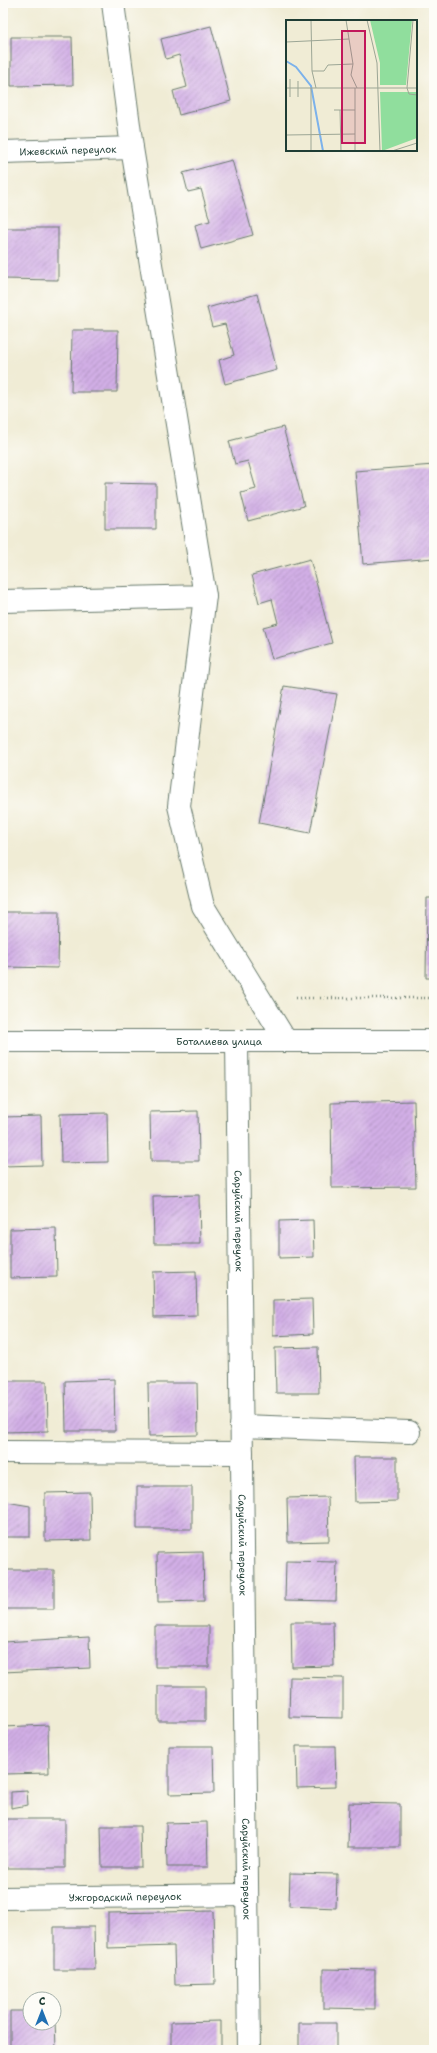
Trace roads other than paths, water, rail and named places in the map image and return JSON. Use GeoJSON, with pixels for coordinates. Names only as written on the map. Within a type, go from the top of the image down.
{"type":"FeatureCollection","features":[{"type":"Feature","properties":{"kind":"street"},"geometry":{"type":"LineString","coordinates":[[113,3],[132,148],[205,596],[179,806],[203,906],[286,1041]]}},
{"type":"Feature","properties":{"kind":"street","name":"Ижевский переулок"},"geometry":{"type":"LineString","coordinates":[[3,152],[132,148]]}},
{"type":"Feature","properties":{"kind":"street"},"geometry":{"type":"LineString","coordinates":[[3,601],[205,596]]}},
{"type":"Feature","properties":{"kind":"street","name":"Боталиева улица"},"geometry":{"type":"LineString","coordinates":[[3,1041],[434,1041]]}},
{"type":"Feature","properties":{"kind":"street","name":"Саруйский переулок"},"geometry":{"type":"LineString","coordinates":[[237,1041],[249,2050]]}},
{"type":"Feature","properties":{"kind":"street"},"geometry":{"type":"LineString","coordinates":[[241,1426],[409,1432]]}},
{"type":"Feature","properties":{"kind":"street"},"geometry":{"type":"LineString","coordinates":[[3,1452],[242,1453]]}},
{"type":"Feature","properties":{"kind":"street","name":"Ужгородский переулок"},"geometry":{"type":"LineString","coordinates":[[3,1898],[247,1895]]}}]}
